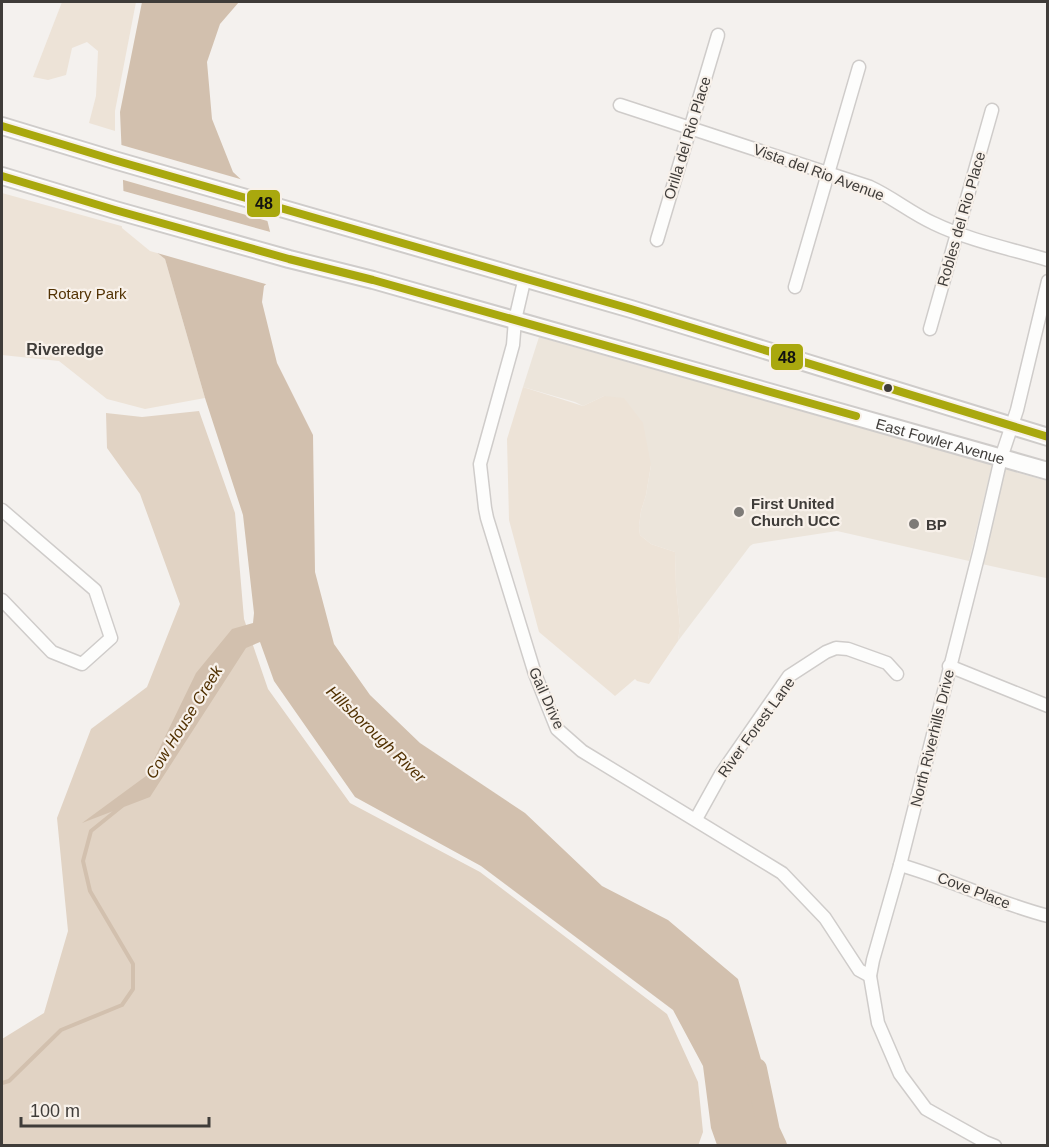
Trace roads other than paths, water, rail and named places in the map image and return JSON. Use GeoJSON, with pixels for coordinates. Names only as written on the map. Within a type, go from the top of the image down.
{"type":"FeatureCollection","features":[{"type":"Feature","properties":{"kind":"main road"},"geometry":{"type":"LineString","coordinates":[[2,126],[631,309],[1047,437]]}},
{"type":"Feature","properties":{"kind":"main road","name":"East Fowler Avenue"},"geometry":{"type":"LineString","coordinates":[[2,176],[115,210],[289,259],[348,273],[1047,471]]}},
{"type":"Feature","properties":{"kind":"street","name":"Orilla del Rio Place"},"geometry":{"type":"LineString","coordinates":[[657,240],[718,35]]}},
{"type":"Feature","properties":{"kind":"street"},"geometry":{"type":"LineString","coordinates":[[795,288],[859,67]]}},
{"type":"Feature","properties":{"kind":"street","name":"Vista del Rio Avenue"},"geometry":{"type":"LineString","coordinates":[[621,105],[870,187],[888,195],[911,211],[957,233],[1047,260]]}},
{"type":"Feature","properties":{"kind":"street","name":"Robles del Rio Place"},"geometry":{"type":"LineString","coordinates":[[930,329],[992,110]]}},
{"type":"Feature","properties":{"kind":"street","name":"Gail Drive"},"geometry":{"type":"LineString","coordinates":[[525,278],[515,320],[513,345],[480,464],[487,518],[535,674],[557,729],[582,751],[782,873],[825,918],[859,970],[870,975]]}},
{"type":"Feature","properties":{"kind":"street","name":"North Riverhills Drive"},"geometry":{"type":"LineString","coordinates":[[995,1146],[926,1109],[900,1074],[878,1023],[870,975],[900,865],[1001,458],[1017,410],[1047,281]]}},
{"type":"Feature","properties":{"kind":"street"},"geometry":{"type":"LineString","coordinates":[[2,510],[95,590],[111,638],[82,664],[52,652],[2,600]]}},
{"type":"Feature","properties":{"kind":"street","name":"River Forest Lane"},"geometry":{"type":"LineString","coordinates":[[696,819],[721,774],[789,676],[826,652],[837,648],[848,649],[887,663],[897,674]]}},
{"type":"Feature","properties":{"kind":"street"},"geometry":{"type":"LineString","coordinates":[[949,666],[1047,706]]}},
{"type":"Feature","properties":{"kind":"street","name":"Cove Place"},"geometry":{"type":"LineString","coordinates":[[900,865],[1047,916]]}},
{"type":"Feature","properties":{"kind":"water","name":"Hillsborough River"},"geometry":{"type":"Polygon","coordinates":[[[142,2],[239,2],[220,24],[207,62],[212,119],[233,172],[262,199],[280,272],[264,286],[262,302],[277,363],[313,435],[315,572],[334,644],[370,695],[420,743],[525,813],[602,886],[668,920],[738,979],[766,1077],[759,1126],[778,1145],[717,1145],[711,1128],[703,1066],[673,1010],[481,866],[355,797],[274,681],[260,642],[246,648],[150,797],[82,823],[146,776],[196,673],[232,629],[253,623],[254,613],[243,515],[205,398],[165,259],[125,227],[120,112],[142,2]]]}},
{"type":"Feature","properties":{"kind":"waterway","name":"Cow House Creek"},"geometry":{"type":"LineString","coordinates":[[2,1083],[9,1081],[61,1030],[122,1005],[133,989],[133,964],[90,891],[83,861],[91,831],[122,806]]}},
{"type":"Feature","properties":{"kind":"waterway","name":"Hillsborough River"},"geometry":{"type":"LineString","coordinates":[[756,1069],[769,1131],[776,1146]]}},
{"type":"Feature","properties":{"kind":"place","name":"First United Church UCC"},"geometry":{"type":"Point","coordinates":[739,512]}},
{"type":"Feature","properties":{"kind":"place","name":"BP"},"geometry":{"type":"Point","coordinates":[914,524]}},
{"type":"Feature","properties":{"kind":"district","name":"Riveredge"},"geometry":{"type":"Point","coordinates":[65,349]}},
{"type":"Feature","properties":{"kind":"park label","name":"Rotary Park"},"geometry":{"type":"Point","coordinates":[87,293]}}]}
